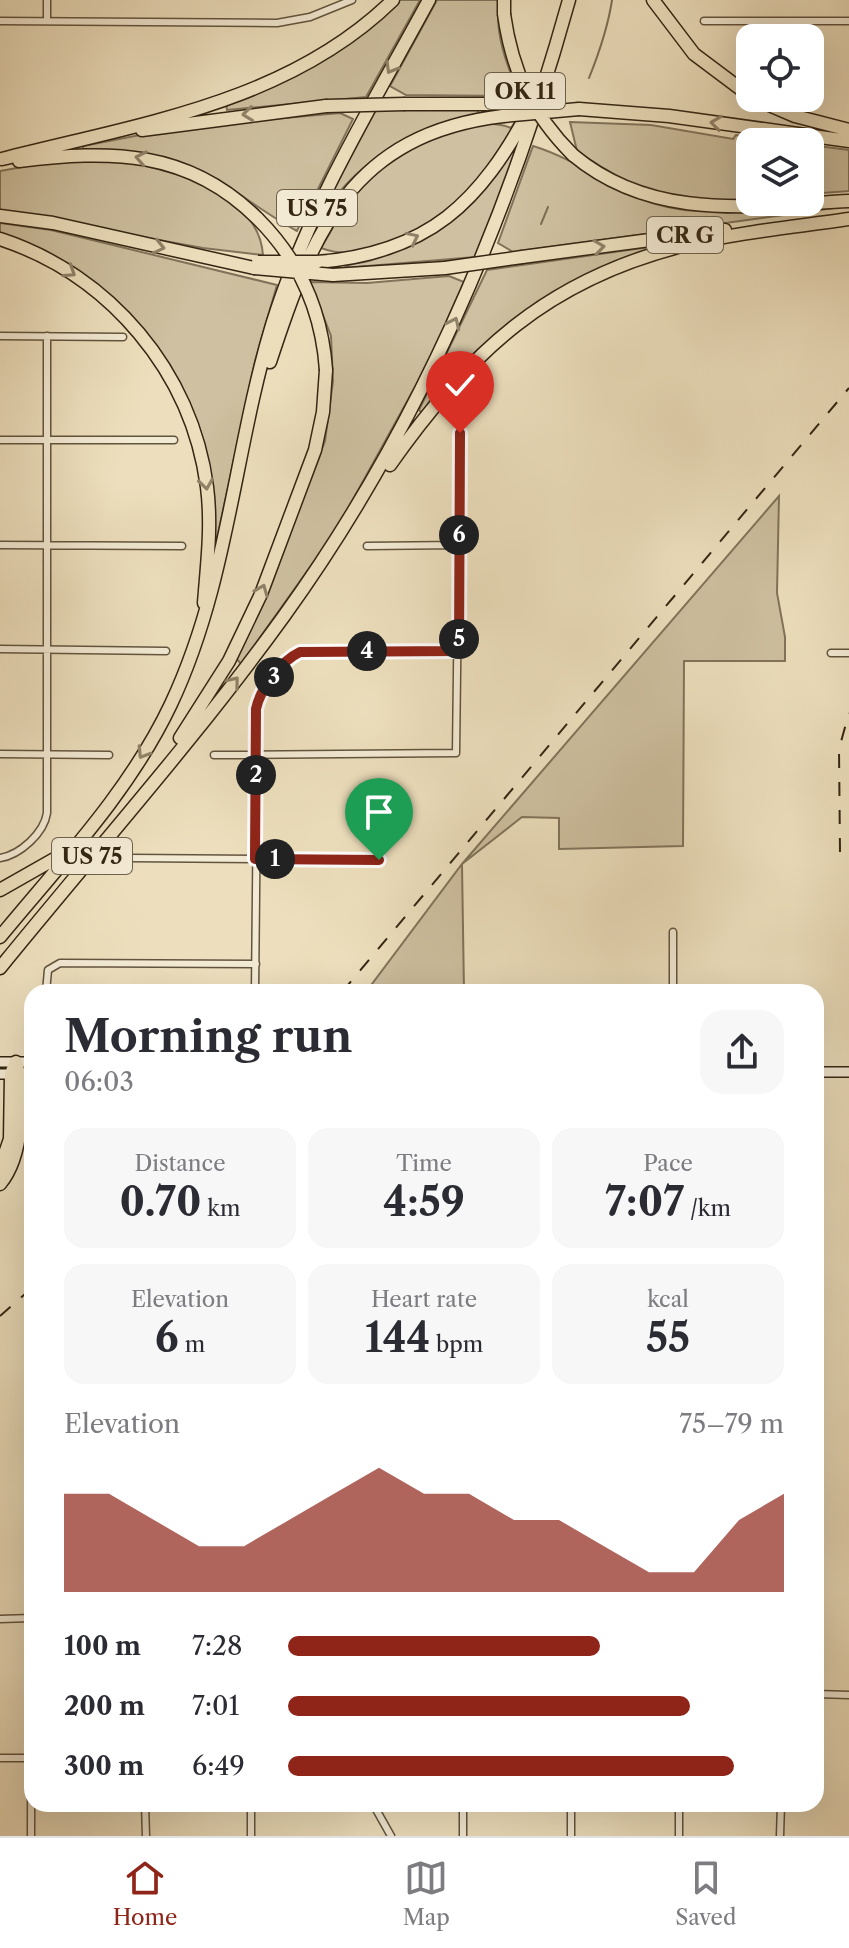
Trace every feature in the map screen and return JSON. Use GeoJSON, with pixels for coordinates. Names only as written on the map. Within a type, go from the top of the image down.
{"type":"FeatureCollection","features":[{"type":"Feature","properties":{"kind":"highway"},"geometry":{"type":"LineString","coordinates":[[1,161],[224,101],[261,88],[326,53],[393,0]]}},
{"type":"Feature","properties":{"kind":"highway","name":"US 75"},"geometry":{"type":"LineString","coordinates":[[0,937],[144,753],[170,705],[201,632],[272,328],[307,230],[329,181],[429,0]]}},
{"type":"Feature","properties":{"kind":"highway","name":"OK 11"},"geometry":{"type":"LineString","coordinates":[[504,0],[510,50],[527,95],[544,124],[573,155],[619,186],[678,204],[714,207],[849,201]]}},
{"type":"Feature","properties":{"kind":"highway","name":"US 75"},"geometry":{"type":"LineString","coordinates":[[0,968],[244,670],[321,562],[385,459],[459,314],[514,179],[569,0]]}},
{"type":"Feature","properties":{"kind":"highway"},"geometry":{"type":"LineString","coordinates":[[653,0],[694,54],[736,85]]}},
{"type":"Feature","properties":{"kind":"highway"},"geometry":{"type":"LineString","coordinates":[[0,216],[75,228],[218,261],[254,265],[339,260],[376,252],[414,237],[470,199],[500,163],[548,76]]}},
{"type":"Feature","properties":{"kind":"highway"},"geometry":{"type":"LineString","coordinates":[[1,161],[162,126],[326,106],[405,104],[477,103],[669,116],[849,141]]}},
{"type":"Feature","properties":{"kind":"highway"},"geometry":{"type":"LineString","coordinates":[[247,434],[293,293],[318,234],[362,178],[408,143],[485,118],[579,109]]}},
{"type":"Feature","properties":{"kind":"highway"},"geometry":{"type":"LineString","coordinates":[[786,112],[849,130]]}},
{"type":"Feature","properties":{"kind":"highway"},"geometry":{"type":"LineString","coordinates":[[1,161],[94,153],[150,159],[213,185],[258,219],[287,252],[311,298],[323,337],[326,370],[315,450],[248,626],[150,786]]}},
{"type":"Feature","properties":{"kind":"highway"},"geometry":{"type":"LineString","coordinates":[[321,562],[437,399],[488,347],[544,304],[607,271],[658,252],[849,216]]}},
{"type":"Feature","properties":{"kind":"highway","name":"CR G"},"geometry":{"type":"LineString","coordinates":[[254,265],[333,275],[445,268],[849,216]]}},
{"type":"Feature","properties":{"kind":"highway"},"geometry":{"type":"LineString","coordinates":[[0,239],[50,260],[100,294],[146,341],[177,391],[194,430],[209,506],[210,541],[201,632]]}},
{"type":"Feature","properties":{"kind":"highway"},"geometry":{"type":"LineString","coordinates":[[0,890],[71,850]]}},
{"type":"Feature","properties":{"kind":"highway"},"geometry":{"type":"LineString","coordinates":[[0,1184],[17,1157],[19,1103],[16,1071]]}},
{"type":"Feature","properties":{"kind":"highway"},"geometry":{"type":"LineString","coordinates":[[0,1168],[9,1147],[16,1071]]}},
{"type":"Feature","properties":{"kind":"highway"},"geometry":{"type":"LineString","coordinates":[[19,1103],[24,1096]]}},
{"type":"Feature","properties":{"kind":"highway"},"geometry":{"type":"LineString","coordinates":[[0,1100],[10,1121]]}},
{"type":"Feature","properties":{"kind":"main road"},"geometry":{"type":"LineString","coordinates":[[0,1062],[16,1071]]}},
{"type":"Feature","properties":{"kind":"main road"},"geometry":{"type":"LineString","coordinates":[[824,1072],[849,1072]]}},
{"type":"Feature","properties":{"kind":"street"},"geometry":{"type":"LineString","coordinates":[[47,0],[47,20]]}},
{"type":"Feature","properties":{"kind":"street"},"geometry":{"type":"LineString","coordinates":[[0,21],[277,23],[310,17],[352,0]]}},
{"type":"Feature","properties":{"kind":"street"},"geometry":{"type":"LineString","coordinates":[[704,21],[849,21]]}},
{"type":"Feature","properties":{"kind":"street"},"geometry":{"type":"LineString","coordinates":[[0,336],[123,337]]}},
{"type":"Feature","properties":{"kind":"street"},"geometry":{"type":"LineString","coordinates":[[2,858],[14,854],[46,822],[49,546],[47,336]]}},
{"type":"Feature","properties":{"kind":"street"},"geometry":{"type":"LineString","coordinates":[[214,755],[456,753],[460,433]]}},
{"type":"Feature","properties":{"kind":"street"},"geometry":{"type":"LineString","coordinates":[[0,440],[174,440]]}},
{"type":"Feature","properties":{"kind":"street"},"geometry":{"type":"LineString","coordinates":[[0,545],[182,546]]}},
{"type":"Feature","properties":{"kind":"street"},"geometry":{"type":"LineString","coordinates":[[367,546],[459,545]]}},
{"type":"Feature","properties":{"kind":"street"},"geometry":{"type":"LineString","coordinates":[[0,649],[166,651]]}},
{"type":"Feature","properties":{"kind":"street"},"geometry":{"type":"LineString","coordinates":[[255,984],[258,697],[288,659],[300,652],[459,651]]}},
{"type":"Feature","properties":{"kind":"street"},"geometry":{"type":"LineString","coordinates":[[831,653],[849,653]]}},
{"type":"Feature","properties":{"kind":"street"},"geometry":{"type":"LineString","coordinates":[[0,754],[109,755]]}},
{"type":"Feature","properties":{"kind":"street"},"geometry":{"type":"LineString","coordinates":[[129,858],[379,860]]}},
{"type":"Feature","properties":{"kind":"street"},"geometry":{"type":"LineString","coordinates":[[673,932],[673,984]]}},
{"type":"Feature","properties":{"kind":"street"},"geometry":{"type":"LineString","coordinates":[[46,984],[51,966],[67,962],[256,964]]}},
{"type":"Feature","properties":{"kind":"street"},"geometry":{"type":"LineString","coordinates":[[0,1619],[24,1618]]}},
{"type":"Feature","properties":{"kind":"street"},"geometry":{"type":"LineString","coordinates":[[824,1694],[849,1695]]}},
{"type":"Feature","properties":{"kind":"street"},"geometry":{"type":"LineString","coordinates":[[0,1758],[24,1758]]}},
{"type":"Feature","properties":{"kind":"street"},"geometry":{"type":"LineString","coordinates":[[31,1812],[31,1836]]}},
{"type":"Feature","properties":{"kind":"street"},"geometry":{"type":"LineString","coordinates":[[145,1812],[146,1836]]}},
{"type":"Feature","properties":{"kind":"street"},"geometry":{"type":"LineString","coordinates":[[251,1812],[251,1836]]}},
{"type":"Feature","properties":{"kind":"street"},"geometry":{"type":"LineString","coordinates":[[378,1812],[391,1836]]}},
{"type":"Feature","properties":{"kind":"street"},"geometry":{"type":"LineString","coordinates":[[463,1812],[463,1836]]}},
{"type":"Feature","properties":{"kind":"street"},"geometry":{"type":"LineString","coordinates":[[571,1812],[571,1836]]}},
{"type":"Feature","properties":{"kind":"street"},"geometry":{"type":"LineString","coordinates":[[679,1812],[679,1836]]}},
{"type":"Feature","properties":{"kind":"street"},"geometry":{"type":"LineString","coordinates":[[780,1836],[781,1812]]}},
{"type":"Feature","properties":{"kind":"shaded area"},"geometry":{"type":"Polygon","coordinates":[[[399,0],[420,0],[366,97],[227,110],[226,104],[374,23],[399,0]]]}},
{"type":"Feature","properties":{"kind":"shaded area"},"geometry":{"type":"Polygon","coordinates":[[[437,0],[499,0],[500,37],[520,96],[406,95],[390,86],[437,0]]]}},
{"type":"Feature","properties":{"kind":"shaded area"},"geometry":{"type":"Polygon","coordinates":[[[376,109],[477,109],[479,113],[410,139],[367,165],[333,200],[321,222],[317,219],[376,109]]]}},
{"type":"Feature","properties":{"kind":"shaded area"},"geometry":{"type":"Polygon","coordinates":[[[340,113],[353,119],[297,231],[213,178],[178,162],[140,153],[83,149],[83,146],[176,128],[340,113]]]}},
{"type":"Feature","properties":{"kind":"shaded area"},"geometry":{"type":"Polygon","coordinates":[[[515,122],[488,171],[434,220],[412,234],[366,251],[343,253],[321,248],[361,186],[400,157],[447,133],[492,124],[511,128],[515,122]]]}},
{"type":"Feature","properties":{"kind":"shaded area"},"geometry":{"type":"Polygon","coordinates":[[[570,122],[651,125],[733,139],[736,135],[736,200],[700,200],[659,193],[619,177],[577,151],[570,122]]]}},
{"type":"Feature","properties":{"kind":"shaded area"},"geometry":{"type":"Polygon","coordinates":[[[517,142],[521,144],[475,257],[344,268],[395,250],[455,214],[488,183],[517,142]]]}},
{"type":"Feature","properties":{"kind":"shaded area"},"geometry":{"type":"Polygon","coordinates":[[[533,146],[649,202],[696,211],[736,210],[736,216],[776,216],[513,252],[498,243],[533,146]]]}},
{"type":"Feature","properties":{"kind":"shaded area"},"geometry":{"type":"Polygon","coordinates":[[[824,147],[849,150],[849,191],[824,193],[824,147]]]}},
{"type":"Feature","properties":{"kind":"shaded area"},"geometry":{"type":"Polygon","coordinates":[[[101,157],[175,174],[224,196],[243,212],[257,231],[263,255],[203,248],[0,211],[0,171],[66,159],[101,157]]]}},
{"type":"Feature","properties":{"kind":"shaded area"},"geometry":{"type":"Polygon","coordinates":[[[824,205],[842,207],[824,209],[824,205]]]}},
{"type":"Feature","properties":{"kind":"shaded area"},"geometry":{"type":"Polygon","coordinates":[[[0,223],[51,230],[277,285],[255,361],[216,543],[213,543],[191,412],[112,299],[0,235],[0,223]]]}},
{"type":"Feature","properties":{"kind":"shaded area"},"geometry":{"type":"Polygon","coordinates":[[[657,246],[494,337],[438,391],[422,413],[419,410],[487,270],[657,246]]]}},
{"type":"Feature","properties":{"kind":"shaded area"},"geometry":{"type":"Polygon","coordinates":[[[449,276],[464,282],[444,327],[447,329],[335,532],[241,664],[236,658],[262,606],[325,441],[333,381],[331,336],[310,282],[367,283],[449,276]]]}},
{"type":"Feature","properties":{"kind":"shaded area"},"geometry":{"type":"Polygon","coordinates":[[[779,496],[777,593],[785,637],[785,661],[684,661],[683,846],[559,849],[559,818],[522,817],[462,864],[779,496]]]}},
{"type":"Feature","properties":{"kind":"shaded area"},"geometry":{"type":"Polygon","coordinates":[[[462,864],[464,984],[372,984],[462,864]]]}},
{"type":"Feature","properties":{"kind":"waterway"},"geometry":{"type":"LineString","coordinates":[[589,78],[603,40],[612,0]]}},
{"type":"Feature","properties":{"kind":"waterway"},"geometry":{"type":"LineString","coordinates":[[541,224],[548,207]]}},
{"type":"Feature","properties":{"kind":"railway"},"geometry":{"type":"LineString","coordinates":[[349,984],[849,388]]}},
{"type":"Feature","properties":{"kind":"railway"},"geometry":{"type":"LineString","coordinates":[[840,852],[839,749],[849,713]]}},
{"type":"Feature","properties":{"kind":"railway"},"geometry":{"type":"LineString","coordinates":[[0,1316],[24,1295]]}},
{"type":"Feature","properties":{"kind":"route"},"geometry":{"type":"LineString","coordinates":[[379,860],[255,859],[258,697],[288,659],[308,650],[459,651],[460,433]]}}]}
